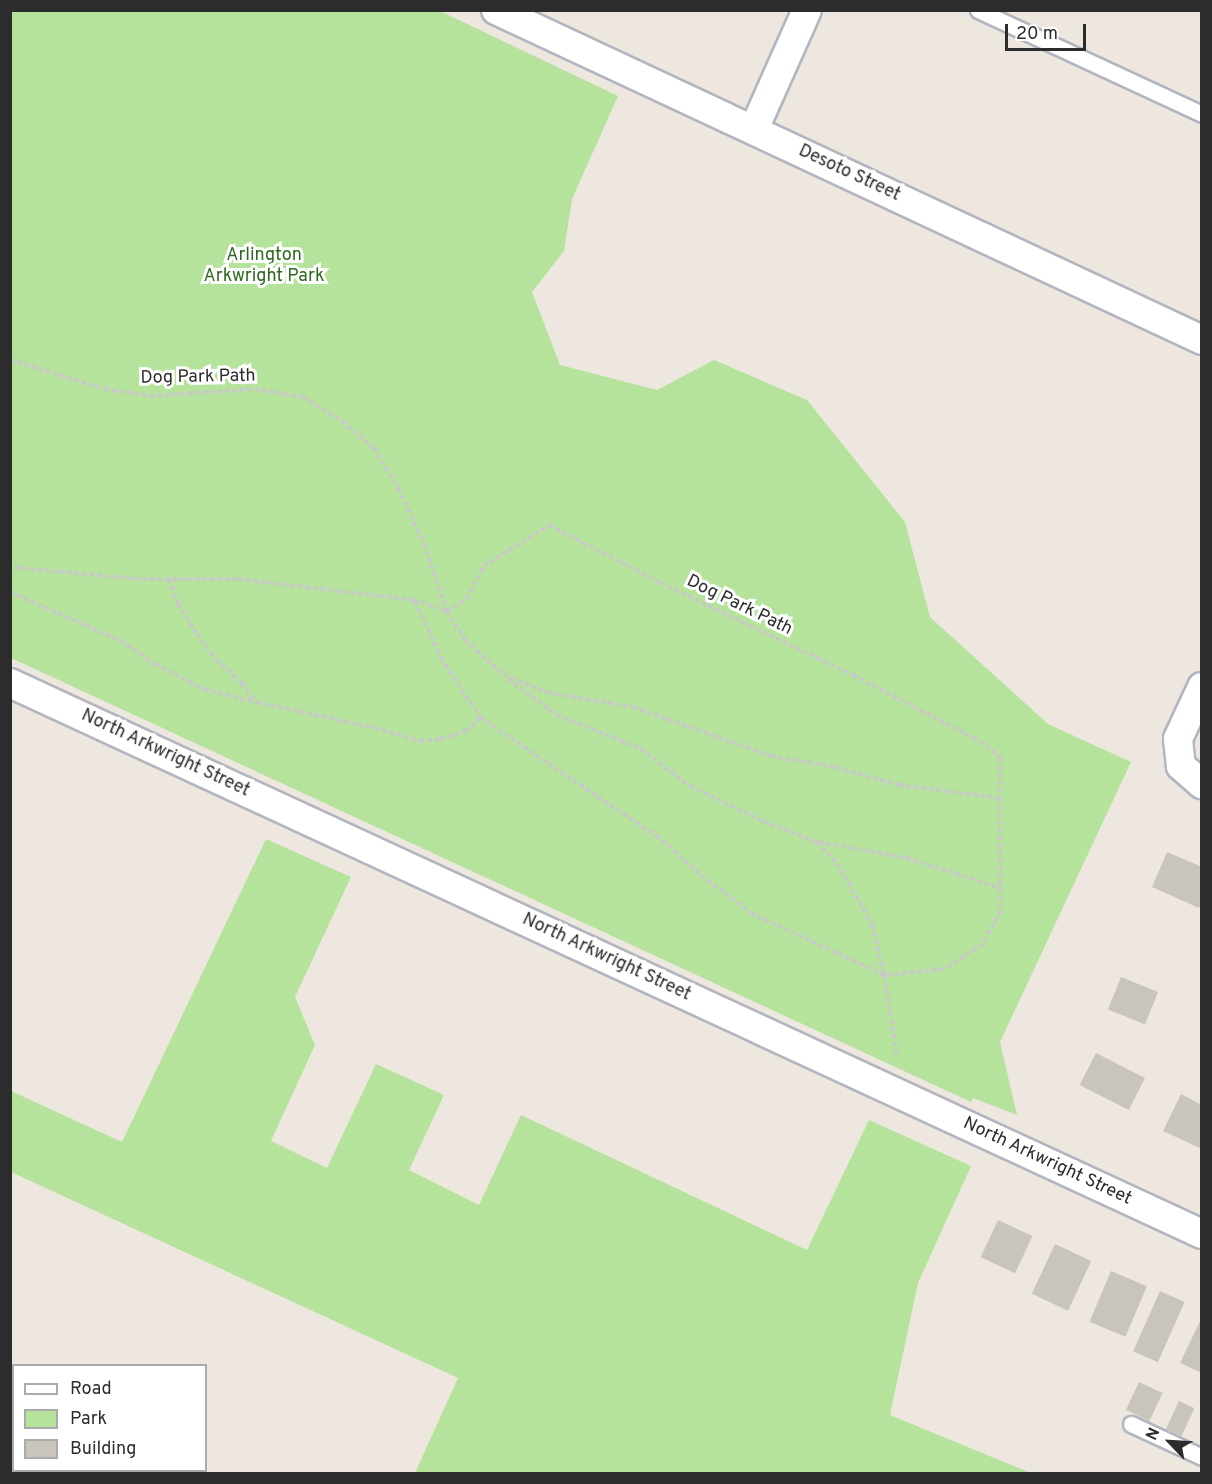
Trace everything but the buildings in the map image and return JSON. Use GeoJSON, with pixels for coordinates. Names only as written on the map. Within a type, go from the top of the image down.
{"type":"FeatureCollection","features":[{"type":"Feature","properties":{"kind":"street","name":"Desoto Street"},"geometry":{"type":"LineString","coordinates":[[496,10],[1202,340]]}},
{"type":"Feature","properties":{"kind":"street"},"geometry":{"type":"LineString","coordinates":[[754,129],[807,10]]}},
{"type":"Feature","properties":{"kind":"street","name":"North Arkwright Street"},"geometry":{"type":"LineString","coordinates":[[10,682],[1202,1234]]}},
{"type":"Feature","properties":{"kind":"street"},"geometry":{"type":"LineString","coordinates":[[1191,775],[1178,739],[1202,687]]}},
{"type":"Feature","properties":{"kind":"lane"},"geometry":{"type":"LineString","coordinates":[[978,10],[1202,114]]}},
{"type":"Feature","properties":{"kind":"lane"},"geometry":{"type":"LineString","coordinates":[[1131,1424],[1202,1457]]}},
{"type":"Feature","properties":{"kind":"path","name":"Dog Park Path"},"geometry":{"type":"LineString","coordinates":[[10,360],[105,389],[150,396],[255,389],[303,397],[342,421],[374,448],[398,488],[424,544],[447,610],[465,640],[504,675],[557,715],[641,749],[690,786],[763,821],[817,842],[837,863],[872,925],[884,975],[897,1055]]}},
{"type":"Feature","properties":{"kind":"path","name":"Dog Park Path"},"geometry":{"type":"LineString","coordinates":[[447,610],[467,599],[484,566],[549,525],[661,583],[853,675],[980,741],[1001,758],[999,798],[1001,911],[983,944],[944,969],[884,975]]}},
{"type":"Feature","properties":{"kind":"path"},"geometry":{"type":"LineString","coordinates":[[10,567],[61,573],[169,579],[237,579],[414,600],[447,610]]}},
{"type":"Feature","properties":{"kind":"path"},"geometry":{"type":"LineString","coordinates":[[169,579],[178,604],[197,634],[216,660],[242,683],[256,702]]}},
{"type":"Feature","properties":{"kind":"path"},"geometry":{"type":"LineString","coordinates":[[10,592],[69,615],[121,641],[155,664],[204,688],[256,702],[375,728],[420,741],[440,739],[466,731],[481,718]]}},
{"type":"Feature","properties":{"kind":"path"},"geometry":{"type":"LineString","coordinates":[[414,600],[441,660],[481,718],[658,837],[705,878],[753,914],[884,975]]}},
{"type":"Feature","properties":{"kind":"path","name":"Dog Park Path"},"geometry":{"type":"LineString","coordinates":[[504,675],[549,693],[633,707],[771,756],[830,766],[899,786],[999,798]]}},
{"type":"Feature","properties":{"kind":"path"},"geometry":{"type":"LineString","coordinates":[[817,842],[906,858],[1001,888]]}},
{"type":"Feature","properties":{"kind":"green space","name":"Arlington Arkwright Park"},"geometry":{"type":"Polygon","coordinates":[[[11,10],[440,11],[618,96],[572,199],[564,251],[532,292],[560,365],[657,390],[714,360],[807,400],[905,522],[930,617],[1048,724],[1131,762],[1000,1042],[1017,1115],[973,1098],[971,1102],[11,658],[11,10]]]}},
{"type":"Feature","properties":{"kind":"green space"},"geometry":{"type":"Polygon","coordinates":[[[266,839],[351,877],[295,997],[315,1045],[271,1141],[327,1168],[376,1064],[444,1095],[409,1170],[479,1205],[521,1115],[807,1250],[869,1120],[971,1166],[918,1283],[890,1415],[1031,1473],[415,1473],[458,1378],[11,1172],[11,1091],[122,1142],[266,839]]]}}]}
